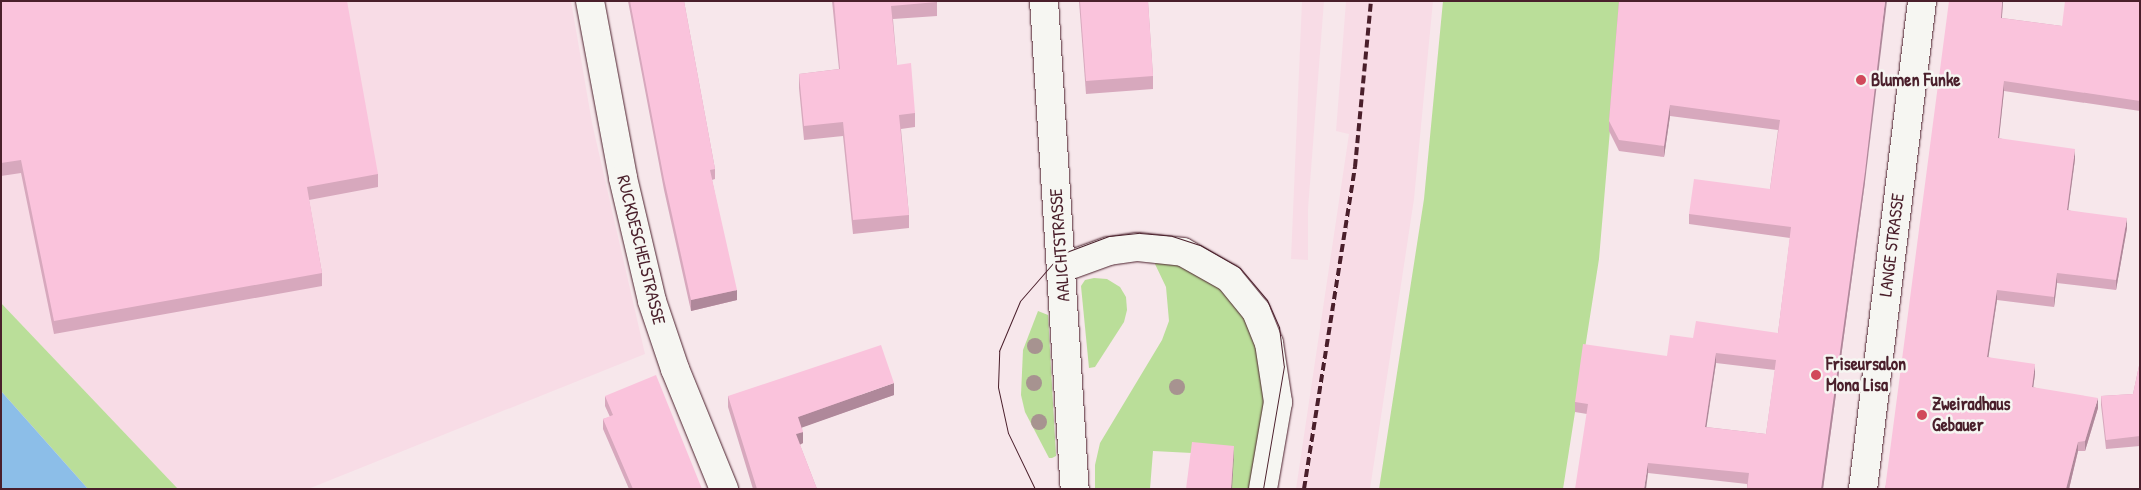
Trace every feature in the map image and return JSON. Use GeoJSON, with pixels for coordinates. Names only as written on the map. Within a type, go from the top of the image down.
{"type":"FeatureCollection","features":[{"type":"Feature","properties":{"kind":"street","name":"RUCKDESCHELSTRASSE"},"geometry":{"type":"LineString","coordinates":[[590,1],[624,187],[652,301],[675,369],[724,489]]}},
{"type":"Feature","properties":{"kind":"street","name":"AALICHTSTRASSE"},"geometry":{"type":"LineString","coordinates":[[1044,1],[1076,489]]}},
{"type":"Feature","properties":{"kind":"street","name":"LANGE STRASSE"},"geometry":{"type":"LineString","coordinates":[[1863,489],[1922,1]]}},
{"type":"Feature","properties":{"kind":"street"},"geometry":{"type":"LineString","coordinates":[[1073,264],[1109,251],[1138,247],[1183,252],[1229,278],[1256,311],[1269,343],[1278,402],[1263,489]]}},
{"type":"Feature","properties":{"kind":"shaded area"},"geometry":{"type":"Polygon","coordinates":[[[1,1],[571,1],[592,123],[645,354],[308,489],[178,489],[1,303],[1,1]]]}},
{"type":"Feature","properties":{"kind":"shaded area"},"geometry":{"type":"Polygon","coordinates":[[[1302,1],[1324,1],[1308,209],[1308,260],[1291,259],[1302,1]]]}},
{"type":"Feature","properties":{"kind":"shaded area"},"geometry":{"type":"Polygon","coordinates":[[[1346,1],[1433,1],[1414,199],[1370,489],[1296,489],[1349,134],[1336,131],[1346,1]]]}},
{"type":"Feature","properties":{"kind":"green space"},"geometry":{"type":"Polygon","coordinates":[[[1443,1],[1621,1],[1599,259],[1563,489],[1379,489],[1424,199],[1443,1]]]}},
{"type":"Feature","properties":{"kind":"green space"},"geometry":{"type":"Polygon","coordinates":[[[1165,258],[1221,287],[1238,306],[1250,329],[1257,351],[1267,425],[1254,489],[1231,489],[1192,453],[1153,451],[1150,489],[1095,489],[1095,465],[1100,443],[1162,340],[1169,321],[1166,287],[1155,264],[1158,259],[1165,258]]]}},
{"type":"Feature","properties":{"kind":"green space"},"geometry":{"type":"Polygon","coordinates":[[[1094,278],[1107,279],[1120,287],[1126,297],[1127,310],[1124,322],[1095,367],[1089,368],[1081,286],[1085,280],[1094,278]]]}},
{"type":"Feature","properties":{"kind":"green space"},"geometry":{"type":"Polygon","coordinates":[[[1,303],[178,489],[88,489],[1,391],[1,303]]]}},
{"type":"Feature","properties":{"kind":"green space"},"geometry":{"type":"Polygon","coordinates":[[[1038,311],[1048,315],[1056,456],[1052,458],[1049,458],[1025,412],[1021,395],[1023,350],[1038,311]]]}},
{"type":"Feature","properties":{"kind":"water"},"geometry":{"type":"Polygon","coordinates":[[[1,391],[88,489],[1,489],[1,391]]]}},
{"type":"Feature","properties":{"kind":"building"},"geometry":{"type":"Polygon","coordinates":[[[1,1],[347,1],[378,174],[307,187],[322,273],[54,321],[21,160],[1,163],[1,1]]]}},
{"type":"Feature","properties":{"kind":"building"},"geometry":{"type":"Polygon","coordinates":[[[630,1],[684,1],[715,169],[710,170],[737,290],[691,300],[664,179],[630,1]]]}},
{"type":"Feature","properties":{"kind":"building"},"geometry":{"type":"Polygon","coordinates":[[[834,1],[937,1],[891,6],[897,65],[911,63],[915,113],[899,115],[909,215],[853,220],[843,122],[804,126],[799,74],[840,69],[834,1]]]}},
{"type":"Feature","properties":{"kind":"building"},"geometry":{"type":"Polygon","coordinates":[[[1080,1],[1148,1],[1153,76],[1086,81],[1080,1]]]}},
{"type":"Feature","properties":{"kind":"building"},"geometry":{"type":"Polygon","coordinates":[[[1619,1],[1885,1],[1865,172],[1821,489],[1747,489],[1749,473],[1648,463],[1644,489],[1575,489],[1588,404],[1575,402],[1583,344],[1667,356],[1670,335],[1693,338],[1696,321],[1778,333],[1791,227],[1689,214],[1694,179],[1770,189],[1780,120],[1670,105],[1664,146],[1619,140],[1609,121],[1619,1]],[[1716,353],[1705,427],[1766,434],[1776,360],[1716,353]]]}},
{"type":"Feature","properties":{"kind":"building"},"geometry":{"type":"Polygon","coordinates":[[[1949,1],[2002,1],[2001,18],[2062,26],[2065,1],[2140,1],[2140,101],[2004,81],[1998,138],[2075,149],[2067,210],[2127,218],[2116,280],[2057,273],[2054,297],[1997,290],[1987,357],[2035,364],[2032,387],[2098,398],[2085,441],[2078,442],[2066,489],[1885,489],[1949,1]]]}},
{"type":"Feature","properties":{"kind":"building"},"geometry":{"type":"Polygon","coordinates":[[[881,345],[894,383],[798,417],[803,432],[796,434],[817,489],[757,489],[728,396],[881,345]]]}},
{"type":"Feature","properties":{"kind":"building"},"geometry":{"type":"Polygon","coordinates":[[[2140,361],[2140,436],[2106,440],[2101,396],[2133,394],[2140,361]]]}},
{"type":"Feature","properties":{"kind":"building"},"geometry":{"type":"Polygon","coordinates":[[[656,375],[702,489],[633,489],[603,419],[613,415],[605,396],[656,375]]]}},
{"type":"Feature","properties":{"kind":"building"},"geometry":{"type":"Polygon","coordinates":[[[1192,442],[1234,446],[1231,489],[1186,489],[1192,442]]]}},
{"type":"Feature","properties":{"kind":"tram line"},"geometry":{"type":"LineString","coordinates":[[1035,489],[1008,433],[998,387],[999,351],[1020,301],[1061,254],[1109,236],[1140,233],[1172,236],[1200,245],[1240,268],[1267,300],[1279,327],[1284,366],[1263,489]]}},
{"type":"Feature","properties":{"kind":"railway"},"geometry":{"type":"LineString","coordinates":[[1304,489],[1355,167],[1371,1]]}},
{"type":"Feature","properties":{"kind":"place","name":"Blumen Funke"},"geometry":{"type":"Point","coordinates":[1861,80]}},
{"type":"Feature","properties":{"kind":"place","name":"Friseursalon Mona Lisa"},"geometry":{"type":"Point","coordinates":[1816,375]}},
{"type":"Feature","properties":{"kind":"place","name":"Zweiradhaus Gebauer"},"geometry":{"type":"Point","coordinates":[1922,415]}}]}
